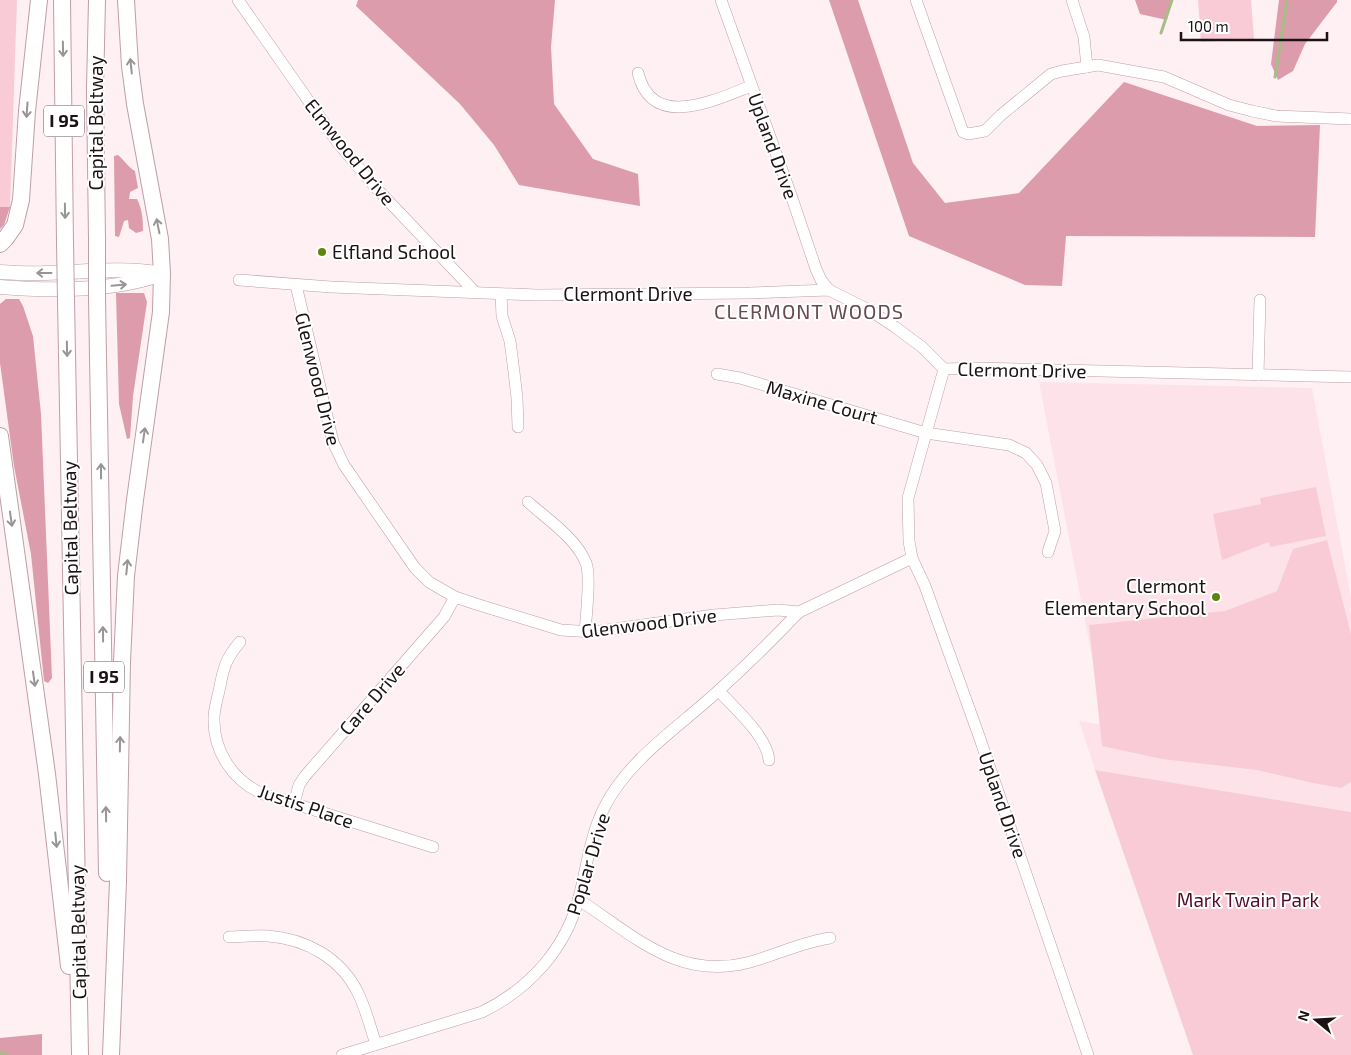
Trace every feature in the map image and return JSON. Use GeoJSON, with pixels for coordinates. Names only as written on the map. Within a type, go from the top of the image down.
{"type":"FeatureCollection","features":[{"type":"Feature","properties":{"kind":"highway"},"geometry":{"type":"LineString","coordinates":[[0,244],[15,225],[21,200],[27,111],[38,0]]}},
{"type":"Feature","properties":{"kind":"highway","name":"Capital Beltway"},"geometry":{"type":"LineString","coordinates":[[62,0],[80,1055]]}},
{"type":"Feature","properties":{"kind":"highway","name":"Capital Beltway"},"geometry":{"type":"LineString","coordinates":[[96,0],[97,240],[111,1055]]}},
{"type":"Feature","properties":{"kind":"highway"},"geometry":{"type":"LineString","coordinates":[[111,1055],[118,881],[122,662],[126,576],[162,312],[160,239],[133,85],[126,0]]}},
{"type":"Feature","properties":{"kind":"highway"},"geometry":{"type":"LineString","coordinates":[[0,436],[55,832],[72,986],[75,1055]]}},
{"type":"Feature","properties":{"kind":"main road"},"geometry":{"type":"LineString","coordinates":[[0,272],[44,274],[120,270],[162,274]]}},
{"type":"Feature","properties":{"kind":"main road"},"geometry":{"type":"LineString","coordinates":[[0,287],[43,289],[124,284],[143,281],[162,274]]}},
{"type":"Feature","properties":{"kind":"street","name":"Elmwood Drive"},"geometry":{"type":"LineString","coordinates":[[238,0],[338,143],[376,188],[475,292]]}},
{"type":"Feature","properties":{"kind":"street","name":"Upland Drive"},"geometry":{"type":"LineString","coordinates":[[721,0],[792,195],[816,269],[821,280],[829,290]]}},
{"type":"Feature","properties":{"kind":"street"},"geometry":{"type":"LineString","coordinates":[[916,0],[963,132],[968,134],[985,131],[1001,115],[1051,74],[1098,65],[1164,77],[1229,105],[1252,111],[1293,117],[1351,119]]}},
{"type":"Feature","properties":{"kind":"street"},"geometry":{"type":"LineString","coordinates":[[1072,0],[1084,37],[1087,67]]}},
{"type":"Feature","properties":{"kind":"street"},"geometry":{"type":"LineString","coordinates":[[638,73],[640,82],[651,97],[668,106],[676,107],[697,106],[751,86]]}},
{"type":"Feature","properties":{"kind":"street","name":"Clermont Drive"},"geometry":{"type":"LineString","coordinates":[[239,280],[296,285],[501,294],[731,293],[829,290],[896,327],[922,347],[944,368],[1351,377]]}},
{"type":"Feature","properties":{"kind":"street","name":"Glenwood Drive"},"geometry":{"type":"LineString","coordinates":[[296,285],[328,427],[338,455],[415,568],[430,582],[455,597],[561,630],[585,632],[611,630],[714,615],[778,610],[799,612],[912,558]]}},
{"type":"Feature","properties":{"kind":"street"},"geometry":{"type":"LineString","coordinates":[[501,294],[502,316],[510,341],[514,372],[518,427]]}},
{"type":"Feature","properties":{"kind":"street"},"geometry":{"type":"LineString","coordinates":[[1258,374],[1260,300]]}},
{"type":"Feature","properties":{"kind":"street"},"geometry":{"type":"LineString","coordinates":[[912,558],[909,542],[908,498],[944,368]]}},
{"type":"Feature","properties":{"kind":"street","name":"Maxine Court"},"geometry":{"type":"LineString","coordinates":[[717,374],[740,378],[926,433],[1009,445],[1026,454],[1037,465],[1046,483],[1055,531],[1048,552]]}},
{"type":"Feature","properties":{"kind":"street"},"geometry":{"type":"LineString","coordinates":[[528,502],[574,541],[587,564],[585,632]]}},
{"type":"Feature","properties":{"kind":"street","name":"Upland Drive"},"geometry":{"type":"LineString","coordinates":[[912,558],[925,586],[976,726],[1088,1055]]}},
{"type":"Feature","properties":{"kind":"street","name":"Care Drive"},"geometry":{"type":"LineString","coordinates":[[294,804],[299,786],[305,776],[444,617],[455,597]]}},
{"type":"Feature","properties":{"kind":"street","name":"Poplar Drive"},"geometry":{"type":"LineString","coordinates":[[342,1055],[482,1012],[513,994],[535,975],[554,952],[570,924],[579,900],[595,831],[604,808],[615,789],[635,764],[765,648],[799,612]]}},
{"type":"Feature","properties":{"kind":"street","name":"Justis Place"},"geometry":{"type":"LineString","coordinates":[[240,642],[228,656],[222,673],[214,717],[218,746],[229,768],[244,783],[263,794],[432,847]]}},
{"type":"Feature","properties":{"kind":"street"},"geometry":{"type":"LineString","coordinates":[[718,691],[761,740],[769,760]]}},
{"type":"Feature","properties":{"kind":"street"},"geometry":{"type":"LineString","coordinates":[[579,900],[652,950],[672,959],[693,964],[720,966],[744,964],[810,942],[830,938]]}},
{"type":"Feature","properties":{"kind":"street"},"geometry":{"type":"LineString","coordinates":[[229,937],[267,936],[286,938],[308,945],[327,957],[345,973],[358,992],[376,1044]]}},
{"type":"Feature","properties":{"kind":"shaded area"},"geometry":{"type":"Polygon","coordinates":[[[358,0],[555,0],[551,47],[554,104],[593,159],[638,174],[640,206],[519,185],[494,145],[460,104],[356,6],[358,0]]]}},
{"type":"Feature","properties":{"kind":"shaded area"},"geometry":{"type":"Polygon","coordinates":[[[829,0],[858,0],[913,163],[945,203],[1019,193],[1124,82],[1257,126],[1320,125],[1315,237],[1066,236],[1062,286],[1025,285],[909,236],[829,0]]]}},
{"type":"Feature","properties":{"kind":"shaded area"},"geometry":{"type":"Polygon","coordinates":[[[1135,0],[1171,0],[1167,20],[1140,14],[1135,0]]]}},
{"type":"Feature","properties":{"kind":"shaded area"},"geometry":{"type":"Polygon","coordinates":[[[1279,0],[1337,0],[1337,2],[1305,44],[1293,71],[1278,80],[1271,64],[1279,0]]]}},
{"type":"Feature","properties":{"kind":"shaded area"},"geometry":{"type":"Polygon","coordinates":[[[118,155],[135,171],[138,188],[130,192],[129,199],[137,199],[141,210],[143,226],[143,231],[136,233],[129,228],[128,220],[124,221],[119,237],[115,236],[114,156],[118,155]]]}},
{"type":"Feature","properties":{"kind":"shaded area"},"geometry":{"type":"Polygon","coordinates":[[[0,207],[10,207],[4,225],[0,229],[0,207]]]}},
{"type":"Feature","properties":{"kind":"shaded area"},"geometry":{"type":"Polygon","coordinates":[[[116,293],[144,293],[147,302],[133,396],[130,438],[127,439],[119,404],[116,293]]]}},
{"type":"Feature","properties":{"kind":"shaded area"},"geometry":{"type":"Polygon","coordinates":[[[6,299],[19,299],[33,336],[41,414],[52,678],[48,683],[44,681],[31,554],[14,466],[0,363],[0,304],[6,299]]]}},
{"type":"Feature","properties":{"kind":"shaded area","name":"Clermont Elementary School"},"geometry":{"type":"Polygon","coordinates":[[[1039,382],[1312,388],[1351,598],[1351,812],[1095,770],[1079,721],[1105,725],[1039,382]]]}},
{"type":"Feature","properties":{"kind":"shaded area"},"geometry":{"type":"Polygon","coordinates":[[[42,1034],[42,1055],[0,1055],[0,1038],[42,1034]]]}},
{"type":"Feature","properties":{"kind":"green space"},"geometry":{"type":"Polygon","coordinates":[[[0,0],[17,0],[10,207],[0,207],[0,0]]]}},
{"type":"Feature","properties":{"kind":"green space"},"geometry":{"type":"Polygon","coordinates":[[[1198,0],[1251,0],[1254,39],[1201,42],[1198,0]]]}},
{"type":"Feature","properties":{"kind":"green space"},"geometry":{"type":"Polygon","coordinates":[[[1316,487],[1326,536],[1270,547],[1269,542],[1222,560],[1213,514],[1261,504],[1260,498],[1316,487]]]}},
{"type":"Feature","properties":{"kind":"green space"},"geometry":{"type":"Polygon","coordinates":[[[1327,540],[1351,634],[1351,782],[1341,788],[1257,770],[1162,759],[1102,746],[1089,625],[1225,611],[1277,591],[1293,549],[1327,540]]]}},
{"type":"Feature","properties":{"kind":"green space","name":"Mark Twain Park"},"geometry":{"type":"Polygon","coordinates":[[[1095,770],[1351,812],[1351,1055],[1193,1055],[1095,770]]]}},
{"type":"Feature","properties":{"kind":"waterway"},"geometry":{"type":"LineString","coordinates":[[1161,33],[1172,0]]}},
{"type":"Feature","properties":{"kind":"waterway"},"geometry":{"type":"LineString","coordinates":[[1275,77],[1287,0]]}},
{"type":"Feature","properties":{"kind":"waterway"},"geometry":{"type":"LineString","coordinates":[[0,1052],[7,1055]]}},
{"type":"Feature","properties":{"kind":"place","name":"Elfland School"},"geometry":{"type":"Point","coordinates":[322,252]}},
{"type":"Feature","properties":{"kind":"place","name":"Clermont Elementary School"},"geometry":{"type":"Point","coordinates":[1216,597]}},
{"type":"Feature","properties":{"kind":"district","name":"CLERMONT WOODS"},"geometry":{"type":"Point","coordinates":[809,312]}}]}
